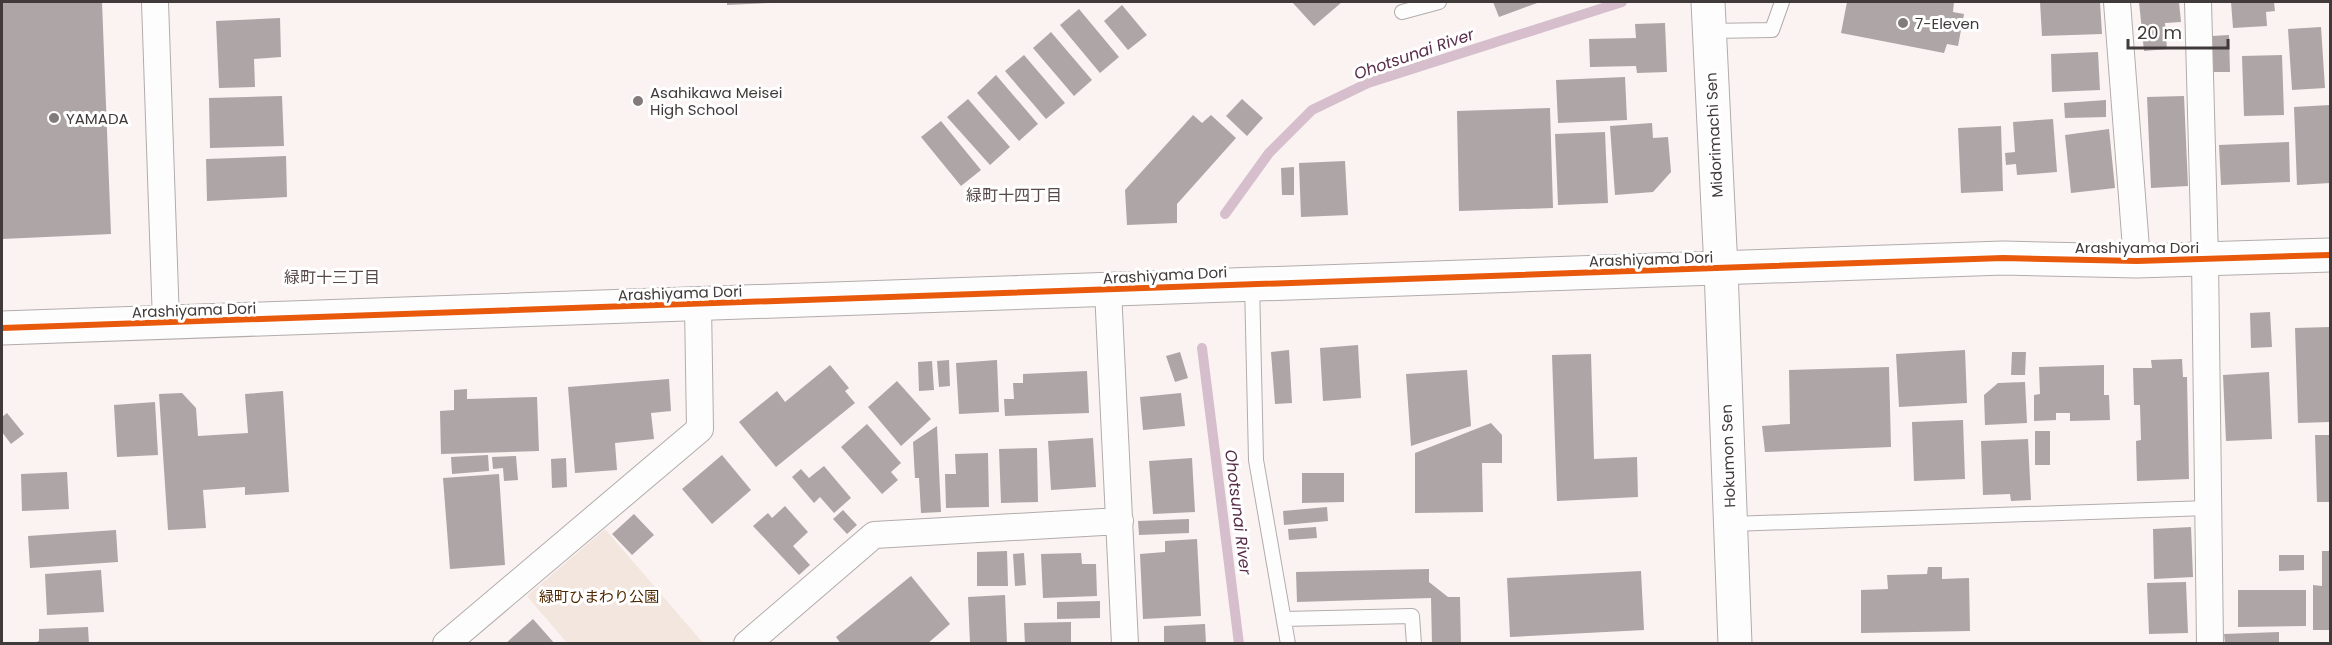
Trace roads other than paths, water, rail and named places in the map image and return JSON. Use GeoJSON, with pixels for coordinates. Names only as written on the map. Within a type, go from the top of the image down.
{"type":"FeatureCollection","features":[{"type":"Feature","properties":{"kind":"street"},"geometry":{"type":"LineString","coordinates":[[155,2],[166,322]]}},
{"type":"Feature","properties":{"kind":"street"},"geometry":{"type":"LineString","coordinates":[[2117,2],[2137,261]]}},
{"type":"Feature","properties":{"kind":"street"},"geometry":{"type":"LineString","coordinates":[[2198,2],[2205,259],[2210,644]]}},
{"type":"Feature","properties":{"kind":"street","name":"Midorimachi Sen"},"geometry":{"type":"LineString","coordinates":[[1708,16],[1721,269]]}},
{"type":"Feature","properties":{"kind":"street","name":"Arashiyama Dori"},"geometry":{"type":"LineString","coordinates":[[2,328],[2003,258],[2137,261],[2331,255]]}},
{"type":"Feature","properties":{"kind":"street","name":"Hokumon Sen"},"geometry":{"type":"LineString","coordinates":[[1721,269],[1735,644]]}},
{"type":"Feature","properties":{"kind":"street"},"geometry":{"type":"LineString","coordinates":[[1108,290],[1125,644]]}},
{"type":"Feature","properties":{"kind":"street"},"geometry":{"type":"LineString","coordinates":[[446,644],[700,429],[698,304]]}},
{"type":"Feature","properties":{"kind":"street"},"geometry":{"type":"LineString","coordinates":[[747,644],[874,535],[1120,521]]}},
{"type":"Feature","properties":{"kind":"lane"},"geometry":{"type":"LineString","coordinates":[[1402,12],[1439,2]]}},
{"type":"Feature","properties":{"kind":"lane"},"geometry":{"type":"LineString","coordinates":[[1708,16],[1772,30],[1782,2]]}},
{"type":"Feature","properties":{"kind":"lane"},"geometry":{"type":"LineString","coordinates":[[1252,283],[1256,460],[1288,644]]}},
{"type":"Feature","properties":{"kind":"lane"},"geometry":{"type":"LineString","coordinates":[[1731,524],[2208,508]]}},
{"type":"Feature","properties":{"kind":"lane"},"geometry":{"type":"LineString","coordinates":[[1284,619],[1412,616],[1414,644]]}},
{"type":"Feature","properties":{"kind":"waterway","name":"Ohotsunai River"},"geometry":{"type":"LineString","coordinates":[[1225,214],[1269,153],[1312,110],[1368,83],[1622,2]]}},
{"type":"Feature","properties":{"kind":"waterway","name":"Ohotsunai River"},"geometry":{"type":"LineString","coordinates":[[1202,348],[1239,644]]}},
{"type":"Feature","properties":{"kind":"place","name":"7-Eleven"},"geometry":{"type":"Point","coordinates":[1903,23]}},
{"type":"Feature","properties":{"kind":"place","name":"Asahikawa Meisei High School"},"geometry":{"type":"Point","coordinates":[638,101]}},
{"type":"Feature","properties":{"kind":"place","name":"YAMADA"},"geometry":{"type":"Point","coordinates":[54,118]}},
{"type":"Feature","properties":{"kind":"district","name":"緑町十四丁目"},"geometry":{"type":"Point","coordinates":[1014,195]}},
{"type":"Feature","properties":{"kind":"district","name":"緑町十三丁目"},"geometry":{"type":"Point","coordinates":[332,277]}},
{"type":"Feature","properties":{"kind":"park label","name":"緑町ひまわり公園"},"geometry":{"type":"Point","coordinates":[599,596]}}]}
